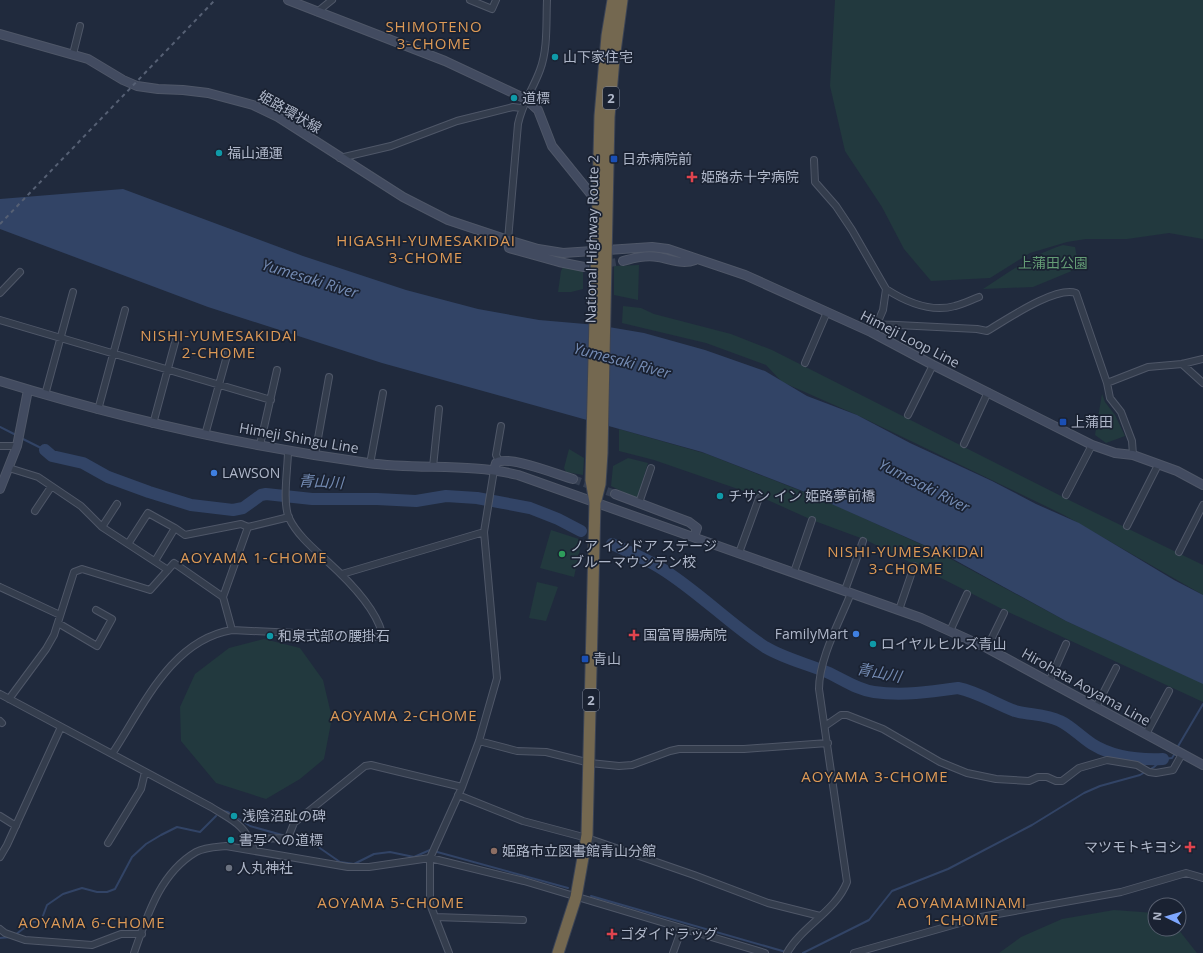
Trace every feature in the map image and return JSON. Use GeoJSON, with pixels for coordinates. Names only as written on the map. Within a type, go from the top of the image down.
{"type":"FeatureCollection","features":[{"type":"Feature","properties":{"kind":"highway","name":"National Highway Route 2"},"geometry":{"type":"LineString","coordinates":[[602,249],[598,194],[602,82],[613,0]]}},
{"type":"Feature","properties":{"kind":"highway","name":"National Highway Route 2"},"geometry":{"type":"LineString","coordinates":[[558,953],[576,897],[587,838],[590,763],[595,502],[591,480],[597,452],[600,303],[609,116],[614,59],[622,0]]}},
{"type":"Feature","properties":{"kind":"main road"},"geometry":{"type":"LineString","coordinates":[[288,0],[445,61],[526,99],[538,110],[552,146],[590,193],[598,194]]}},
{"type":"Feature","properties":{"kind":"main road","name":"姫路環状線"},"geometry":{"type":"LineString","coordinates":[[0,34],[73,54],[97,63],[123,80],[137,86],[158,90],[201,91],[253,105],[278,117],[340,158],[403,197],[434,214],[538,249],[563,252],[602,249]]}},
{"type":"Feature","properties":{"kind":"main road"},"geometry":{"type":"LineString","coordinates":[[508,240],[509,248],[559,262],[584,266]]}},
{"type":"Feature","properties":{"kind":"main road","name":"Himeji Loop Line"},"geometry":{"type":"LineString","coordinates":[[602,249],[652,247],[668,249],[695,260],[745,275],[871,332],[1092,445],[1115,453],[1133,455],[1177,471],[1203,485]]}},
{"type":"Feature","properties":{"kind":"main road"},"geometry":{"type":"LineString","coordinates":[[622,261],[639,256],[656,256],[684,263],[695,260]]}},
{"type":"Feature","properties":{"kind":"main road","name":"Himeji Shingu Line"},"geometry":{"type":"LineString","coordinates":[[0,381],[98,410],[205,435],[288,451],[370,464],[494,470],[518,476],[595,502]]}},
{"type":"Feature","properties":{"kind":"main road"},"geometry":{"type":"LineString","coordinates":[[0,489],[17,446],[28,390]]}},
{"type":"Feature","properties":{"kind":"main road"},"geometry":{"type":"LineString","coordinates":[[494,470],[496,463],[499,461],[522,463],[573,479]]}},
{"type":"Feature","properties":{"kind":"main road"},"geometry":{"type":"LineString","coordinates":[[615,494],[689,522],[697,528],[694,537]]}},
{"type":"Feature","properties":{"kind":"main road","name":"Hirohata Aoyama Line"},"geometry":{"type":"LineString","coordinates":[[595,502],[794,572],[898,610],[950,631],[986,648],[1170,748],[1203,764]]}},
{"type":"Feature","properties":{"kind":"street"},"geometry":{"type":"LineString","coordinates":[[317,12],[332,0]]}},
{"type":"Feature","properties":{"kind":"street"},"geometry":{"type":"LineString","coordinates":[[470,0],[492,9],[496,0]]}},
{"type":"Feature","properties":{"kind":"street"},"geometry":{"type":"LineString","coordinates":[[508,240],[518,124],[521,108],[540,69],[545,46],[547,0]]}},
{"type":"Feature","properties":{"kind":"street"},"geometry":{"type":"LineString","coordinates":[[73,54],[80,26]]}},
{"type":"Feature","properties":{"kind":"street"},"geometry":{"type":"LineString","coordinates":[[340,158],[391,146],[457,121],[513,107],[521,108]]}},
{"type":"Feature","properties":{"kind":"street"},"geometry":{"type":"LineString","coordinates":[[814,160],[815,182],[836,206],[852,230],[886,289],[908,302],[925,307],[954,306],[979,297]]}},
{"type":"Feature","properties":{"kind":"street"},"geometry":{"type":"LineString","coordinates":[[0,293],[20,272]]}},
{"type":"Feature","properties":{"kind":"street"},"geometry":{"type":"LineString","coordinates":[[871,332],[877,324],[883,310],[886,289]]}},
{"type":"Feature","properties":{"kind":"street"},"geometry":{"type":"LineString","coordinates":[[877,324],[977,329],[987,331],[1045,298],[1069,291],[1076,293],[1107,383],[1110,398],[1121,412],[1132,441],[1133,455]]}},
{"type":"Feature","properties":{"kind":"street"},"geometry":{"type":"LineString","coordinates":[[45,395],[73,292]]}},
{"type":"Feature","properties":{"kind":"street"},"geometry":{"type":"LineString","coordinates":[[98,410],[126,310]]}},
{"type":"Feature","properties":{"kind":"street"},"geometry":{"type":"LineString","coordinates":[[805,363],[827,312]]}},
{"type":"Feature","properties":{"kind":"street"},"geometry":{"type":"LineString","coordinates":[[0,320],[270,400]]}},
{"type":"Feature","properties":{"kind":"street"},"geometry":{"type":"LineString","coordinates":[[153,424],[177,335]]}},
{"type":"Feature","properties":{"kind":"street"},"geometry":{"type":"LineString","coordinates":[[205,435],[228,352]]}},
{"type":"Feature","properties":{"kind":"street"},"geometry":{"type":"LineString","coordinates":[[1107,383],[1148,367],[1182,364],[1203,359]]}},
{"type":"Feature","properties":{"kind":"street"},"geometry":{"type":"LineString","coordinates":[[1182,364],[1203,383]]}},
{"type":"Feature","properties":{"kind":"street"},"geometry":{"type":"LineString","coordinates":[[908,415],[933,365]]}},
{"type":"Feature","properties":{"kind":"street"},"geometry":{"type":"LineString","coordinates":[[260,445],[277,370]]}},
{"type":"Feature","properties":{"kind":"street"},"geometry":{"type":"LineString","coordinates":[[315,455],[329,377]]}},
{"type":"Feature","properties":{"kind":"street"},"geometry":{"type":"LineString","coordinates":[[964,444],[988,392]]}},
{"type":"Feature","properties":{"kind":"street"},"geometry":{"type":"LineString","coordinates":[[370,464],[383,393]]}},
{"type":"Feature","properties":{"kind":"street"},"geometry":{"type":"LineString","coordinates":[[433,467],[439,409]]}},
{"type":"Feature","properties":{"kind":"street"},"geometry":{"type":"LineString","coordinates":[[499,461],[496,455],[501,426]]}},
{"type":"Feature","properties":{"kind":"street"},"geometry":{"type":"LineString","coordinates":[[1066,495],[1092,445]]}},
{"type":"Feature","properties":{"kind":"street"},"geometry":{"type":"LineString","coordinates":[[0,446],[17,446]]}},
{"type":"Feature","properties":{"kind":"street"},"geometry":{"type":"LineString","coordinates":[[112,754],[165,671],[196,643],[215,633],[232,630],[380,636],[382,633],[374,614],[342,574],[312,548],[289,517],[287,500],[288,451]]}},
{"type":"Feature","properties":{"kind":"street"},"geometry":{"type":"LineString","coordinates":[[1127,526],[1158,465]]}},
{"type":"Feature","properties":{"kind":"street"},"geometry":{"type":"LineString","coordinates":[[9,468],[38,477],[81,506],[102,527],[168,570]]}},
{"type":"Feature","properties":{"kind":"street"},"geometry":{"type":"LineString","coordinates":[[640,503],[651,468]]}},
{"type":"Feature","properties":{"kind":"street"},"geometry":{"type":"LineString","coordinates":[[449,953],[430,904],[431,857],[462,787],[479,741],[498,678],[484,532],[494,470]]}},
{"type":"Feature","properties":{"kind":"street"},"geometry":{"type":"LineString","coordinates":[[35,511],[51,487]]}},
{"type":"Feature","properties":{"kind":"street"},"geometry":{"type":"LineString","coordinates":[[739,553],[758,498]]}},
{"type":"Feature","properties":{"kind":"street"},"geometry":{"type":"LineString","coordinates":[[102,527],[117,504]]}},
{"type":"Feature","properties":{"kind":"street"},"geometry":{"type":"LineString","coordinates":[[1179,552],[1203,505]]}},
{"type":"Feature","properties":{"kind":"street"},"geometry":{"type":"LineString","coordinates":[[128,544],[148,513],[184,534],[241,524],[248,527],[289,517]]}},
{"type":"Feature","properties":{"kind":"street"},"geometry":{"type":"LineString","coordinates":[[794,572],[812,520]]}},
{"type":"Feature","properties":{"kind":"street"},"geometry":{"type":"LineString","coordinates":[[232,630],[223,598],[248,527]]}},
{"type":"Feature","properties":{"kind":"street"},"geometry":{"type":"LineString","coordinates":[[156,561],[175,528]]}},
{"type":"Feature","properties":{"kind":"street"},"geometry":{"type":"LineString","coordinates":[[342,574],[484,532]]}},
{"type":"Feature","properties":{"kind":"street"},"geometry":{"type":"LineString","coordinates":[[789,950],[843,892],[847,882],[819,689],[819,678],[822,664],[848,592],[863,541]]}},
{"type":"Feature","properties":{"kind":"street"},"geometry":{"type":"LineString","coordinates":[[9,699],[46,649],[54,635],[74,572],[82,569],[150,590],[174,563],[223,598]]}},
{"type":"Feature","properties":{"kind":"street"},"geometry":{"type":"LineString","coordinates":[[898,610],[914,566]]}},
{"type":"Feature","properties":{"kind":"street"},"geometry":{"type":"LineString","coordinates":[[0,587],[60,616]]}},
{"type":"Feature","properties":{"kind":"street"},"geometry":{"type":"LineString","coordinates":[[950,631],[967,594]]}},
{"type":"Feature","properties":{"kind":"street"},"geometry":{"type":"LineString","coordinates":[[58,623],[97,646],[112,619],[96,610]]}},
{"type":"Feature","properties":{"kind":"street"},"geometry":{"type":"LineString","coordinates":[[986,648],[1004,613]]}},
{"type":"Feature","properties":{"kind":"street"},"geometry":{"type":"LineString","coordinates":[[1049,682],[1066,644]]}},
{"type":"Feature","properties":{"kind":"street"},"geometry":{"type":"LineString","coordinates":[[1096,707],[1116,668]]}},
{"type":"Feature","properties":{"kind":"street"},"geometry":{"type":"LineString","coordinates":[[1146,734],[1170,691]]}},
{"type":"Feature","properties":{"kind":"street"},"geometry":{"type":"LineString","coordinates":[[0,694],[211,807],[244,829],[251,840],[254,850]]}},
{"type":"Feature","properties":{"kind":"street"},"geometry":{"type":"LineString","coordinates":[[825,726],[841,715],[847,715],[883,729],[946,764],[967,773],[996,779],[1029,781],[1038,777],[1062,781],[1079,768],[1107,760],[1139,766],[1149,772],[1156,773],[1173,770],[1181,753]]}},
{"type":"Feature","properties":{"kind":"street"},"geometry":{"type":"LineString","coordinates":[[0,857],[16,826],[61,727]]}},
{"type":"Feature","properties":{"kind":"street"},"geometry":{"type":"LineString","coordinates":[[479,741],[517,751],[546,752],[590,763],[619,766],[632,765],[679,749],[744,749],[828,743]]}},
{"type":"Feature","properties":{"kind":"street"},"geometry":{"type":"LineString","coordinates":[[251,840],[288,838],[294,823],[365,766],[371,765],[462,787]]}},
{"type":"Feature","properties":{"kind":"street"},"geometry":{"type":"LineString","coordinates":[[108,843],[141,789],[145,772]]}},
{"type":"Feature","properties":{"kind":"street"},"geometry":{"type":"LineString","coordinates":[[458,795],[523,821],[587,838],[694,875],[768,903],[820,916]]}},
{"type":"Feature","properties":{"kind":"street"},"geometry":{"type":"LineString","coordinates":[[0,816],[16,826]]}},
{"type":"Feature","properties":{"kind":"street"},"geometry":{"type":"LineString","coordinates":[[134,953],[159,889],[169,876],[183,862],[197,852],[208,848],[226,846],[348,867],[369,867],[431,857],[524,881],[765,953]]}},
{"type":"Feature","properties":{"kind":"street"},"geometry":{"type":"LineString","coordinates":[[854,953],[981,917],[1121,892],[1186,873],[1203,878]]}},
{"type":"Feature","properties":{"kind":"street"},"geometry":{"type":"LineString","coordinates":[[435,917],[523,920]]}},
{"type":"Feature","properties":{"kind":"street"},"geometry":{"type":"LineString","coordinates":[[673,953],[682,928]]}},
{"type":"Feature","properties":{"kind":"street"},"geometry":{"type":"LineString","coordinates":[[0,929],[25,940],[92,945],[121,934],[142,934]]}},
{"type":"Feature","properties":{"kind":"green space"},"geometry":{"type":"Polygon","coordinates":[[[835,0],[1203,0],[1203,239],[1169,233],[1127,239],[1086,239],[1067,242],[1030,253],[990,278],[931,281],[904,249],[882,207],[845,151],[830,86],[835,0]]]}},
{"type":"Feature","properties":{"kind":"green space","name":"上蒲田公園"},"geometry":{"type":"Polygon","coordinates":[[[1063,245],[1075,247],[1079,268],[1033,287],[983,289],[1032,258],[1063,245]]]}},
{"type":"Feature","properties":{"kind":"green space"},"geometry":{"type":"Polygon","coordinates":[[[639,265],[638,300],[614,295],[614,266],[639,265]]]}},
{"type":"Feature","properties":{"kind":"green space"},"geometry":{"type":"Polygon","coordinates":[[[563,267],[583,271],[583,289],[571,292],[558,292],[563,267]]]}},
{"type":"Feature","properties":{"kind":"green space"},"geometry":{"type":"Polygon","coordinates":[[[623,306],[641,308],[654,314],[731,334],[772,350],[1071,501],[1203,565],[1203,595],[1064,515],[857,415],[782,382],[766,365],[706,343],[622,323],[623,306]]]}},
{"type":"Feature","properties":{"kind":"green space"},"geometry":{"type":"Polygon","coordinates":[[[1102,394],[1105,402],[1115,415],[1125,436],[1106,443],[1095,435],[1102,394]]]}},
{"type":"Feature","properties":{"kind":"green space"},"geometry":{"type":"Polygon","coordinates":[[[619,429],[707,454],[824,500],[938,552],[1066,621],[1203,683],[1203,702],[1006,611],[866,540],[812,520],[761,497],[654,460],[619,451],[619,429]]]}},
{"type":"Feature","properties":{"kind":"green space"},"geometry":{"type":"Polygon","coordinates":[[[569,449],[584,458],[583,475],[566,472],[564,468],[569,449]]]}},
{"type":"Feature","properties":{"kind":"green space"},"geometry":{"type":"Polygon","coordinates":[[[628,458],[648,463],[637,499],[611,486],[613,466],[628,458]]]}},
{"type":"Feature","properties":{"kind":"green space","name":"ノア インドア ステージ ブルーマウンテン校"},"geometry":{"type":"Polygon","coordinates":[[[551,530],[582,540],[574,577],[540,568],[551,530]]]}},
{"type":"Feature","properties":{"kind":"green space","name":"ノア インドア ステージ ブルーマウンテン校"},"geometry":{"type":"Polygon","coordinates":[[[537,582],[558,587],[546,621],[529,618],[537,582]]]}},
{"type":"Feature","properties":{"kind":"green space"},"geometry":{"type":"Polygon","coordinates":[[[264,639],[300,648],[323,680],[332,718],[324,759],[300,779],[266,799],[216,783],[181,741],[180,707],[195,674],[229,648],[264,639]]]}},
{"type":"Feature","properties":{"kind":"green space"},"geometry":{"type":"Polygon","coordinates":[[[1114,910],[1147,912],[1147,937],[1184,937],[1197,953],[999,953],[1021,937],[1062,919],[1114,910]]]}},
{"type":"Feature","properties":{"kind":"water","name":"Yumesaki River"},"geometry":{"type":"Polygon","coordinates":[[[123,189],[303,256],[406,290],[478,309],[539,320],[597,325],[644,333],[705,350],[765,371],[807,396],[857,415],[910,443],[992,481],[1036,504],[1079,523],[1174,580],[1203,595],[1203,684],[1066,621],[944,554],[800,490],[702,452],[382,363],[208,307],[0,229],[0,199],[123,189]]]}},
{"type":"Feature","properties":{"kind":"waterway"},"geometry":{"type":"LineString","coordinates":[[0,427],[14,434]]}},
{"type":"Feature","properties":{"kind":"waterway"},"geometry":{"type":"LineString","coordinates":[[23,439],[45,450]]}},
{"type":"Feature","properties":{"kind":"waterway","name":"青山川"},"geometry":{"type":"LineString","coordinates":[[45,450],[52,456],[83,463],[108,477],[191,505],[233,510],[243,508],[261,495],[266,494],[312,499],[377,499],[416,501],[446,496],[477,498],[530,508],[558,519],[581,531]]}},
{"type":"Feature","properties":{"kind":"waterway","name":"青山川"},"geometry":{"type":"LineString","coordinates":[[612,544],[659,567],[673,576],[738,628],[765,647],[829,673],[862,689],[874,692],[906,694],[958,688],[973,692],[1015,711],[1049,717],[1060,721],[1100,749],[1127,757],[1163,759]]}},
{"type":"Feature","properties":{"kind":"waterway"},"geometry":{"type":"LineString","coordinates":[[1177,748],[1203,704]]}},
{"type":"Feature","properties":{"kind":"waterway"},"geometry":{"type":"LineString","coordinates":[[803,953],[869,920],[892,891],[948,869],[1032,825],[1084,793],[1100,786],[1140,775],[1154,767],[1163,759],[1172,758],[1176,752]]}},
{"type":"Feature","properties":{"kind":"waterway"},"geometry":{"type":"LineString","coordinates":[[223,811],[228,812],[250,826],[314,844],[340,862],[354,864],[374,854],[390,852],[414,857],[430,850],[568,888]]}},
{"type":"Feature","properties":{"kind":"waterway"},"geometry":{"type":"LineString","coordinates":[[15,935],[32,922],[41,921],[47,905],[63,894],[82,888],[97,892],[107,892],[115,889],[132,857],[146,844],[161,835],[177,827],[200,832],[216,816]]}},
{"type":"Feature","properties":{"kind":"waterway"},"geometry":{"type":"LineString","coordinates":[[591,896],[786,952]]}},
{"type":"Feature","properties":{"kind":"waterway"},"geometry":{"type":"LineString","coordinates":[[0,938],[11,937]]}},
{"type":"Feature","properties":{"kind":"tunnel"},"geometry":{"type":"LineString","coordinates":[[584,267],[623,261]]}},
{"type":"Feature","properties":{"kind":"tunnel"},"geometry":{"type":"LineString","coordinates":[[573,479],[615,494]]}},
{"type":"Feature","properties":{"kind":"railway"},"geometry":{"type":"LineString","coordinates":[[0,224],[215,0]]}},
{"type":"Feature","properties":{"kind":"place","name":"山下家住宅"},"geometry":{"type":"Point","coordinates":[555,57]}},
{"type":"Feature","properties":{"kind":"place","name":"道標"},"geometry":{"type":"Point","coordinates":[514,98]}},
{"type":"Feature","properties":{"kind":"place","name":"福山通運"},"geometry":{"type":"Point","coordinates":[219,153]}},
{"type":"Feature","properties":{"kind":"place","name":"日赤病院前"},"geometry":{"type":"Point","coordinates":[614,159]}},
{"type":"Feature","properties":{"kind":"place","name":"姫路赤十字病院"},"geometry":{"type":"Point","coordinates":[692,177]}},
{"type":"Feature","properties":{"kind":"place","name":"上蒲田"},"geometry":{"type":"Point","coordinates":[1063,422]}},
{"type":"Feature","properties":{"kind":"place","name":"LAWSON"},"geometry":{"type":"Point","coordinates":[214,473]}},
{"type":"Feature","properties":{"kind":"place","name":"チサン イン 姫路夢前橋"},"geometry":{"type":"Point","coordinates":[720,496]}},
{"type":"Feature","properties":{"kind":"place","name":"ノア インドア ステージ ブルーマウンテン校"},"geometry":{"type":"Point","coordinates":[562,554]}},
{"type":"Feature","properties":{"kind":"place","name":"FamilyMart"},"geometry":{"type":"Point","coordinates":[856,634]}},
{"type":"Feature","properties":{"kind":"place","name":"国富胃腸病院"},"geometry":{"type":"Point","coordinates":[634,635]}},
{"type":"Feature","properties":{"kind":"place","name":"和泉式部の腰掛石"},"geometry":{"type":"Point","coordinates":[270,636]}},
{"type":"Feature","properties":{"kind":"place","name":"ロイヤルヒルズ青山"},"geometry":{"type":"Point","coordinates":[873,644]}},
{"type":"Feature","properties":{"kind":"place","name":"青山"},"geometry":{"type":"Point","coordinates":[585,659]}},
{"type":"Feature","properties":{"kind":"place","name":"浅陰沼趾の碑"},"geometry":{"type":"Point","coordinates":[234,816]}},
{"type":"Feature","properties":{"kind":"place","name":"書写への道標"},"geometry":{"type":"Point","coordinates":[231,840]}},
{"type":"Feature","properties":{"kind":"place","name":"マツモトキヨシ"},"geometry":{"type":"Point","coordinates":[1190,847]}},
{"type":"Feature","properties":{"kind":"place","name":"姫路市立図書館青山分館"},"geometry":{"type":"Point","coordinates":[494,851]}},
{"type":"Feature","properties":{"kind":"place","name":"人丸神社"},"geometry":{"type":"Point","coordinates":[229,868]}},
{"type":"Feature","properties":{"kind":"place","name":"ゴダイドラッグ"},"geometry":{"type":"Point","coordinates":[612,934]}},
{"type":"Feature","properties":{"kind":"district","name":"SHIMOTENO 3-CHOME"},"geometry":{"type":"Point","coordinates":[434,36]}},
{"type":"Feature","properties":{"kind":"district","name":"HIGASHI-YUMESAKIDAI 3-CHOME"},"geometry":{"type":"Point","coordinates":[426,250]}},
{"type":"Feature","properties":{"kind":"district","name":"NISHI-YUMESAKIDAI 2-CHOME"},"geometry":{"type":"Point","coordinates":[219,344]}},
{"type":"Feature","properties":{"kind":"district","name":"AOYAMA 1-CHOME"},"geometry":{"type":"Point","coordinates":[254,558]}},
{"type":"Feature","properties":{"kind":"district","name":"NISHI-YUMESAKIDAI 3-CHOME"},"geometry":{"type":"Point","coordinates":[906,560]}},
{"type":"Feature","properties":{"kind":"district","name":"AOYAMA 2-CHOME"},"geometry":{"type":"Point","coordinates":[404,716]}},
{"type":"Feature","properties":{"kind":"district","name":"AOYAMA 3-CHOME"},"geometry":{"type":"Point","coordinates":[875,777]}},
{"type":"Feature","properties":{"kind":"district","name":"AOYAMA 5-CHOME"},"geometry":{"type":"Point","coordinates":[391,903]}},
{"type":"Feature","properties":{"kind":"district","name":"AOYAMAMINAMI 1-CHOME"},"geometry":{"type":"Point","coordinates":[962,912]}},
{"type":"Feature","properties":{"kind":"district","name":"AOYAMA 6-CHOME"},"geometry":{"type":"Point","coordinates":[92,923]}}]}
